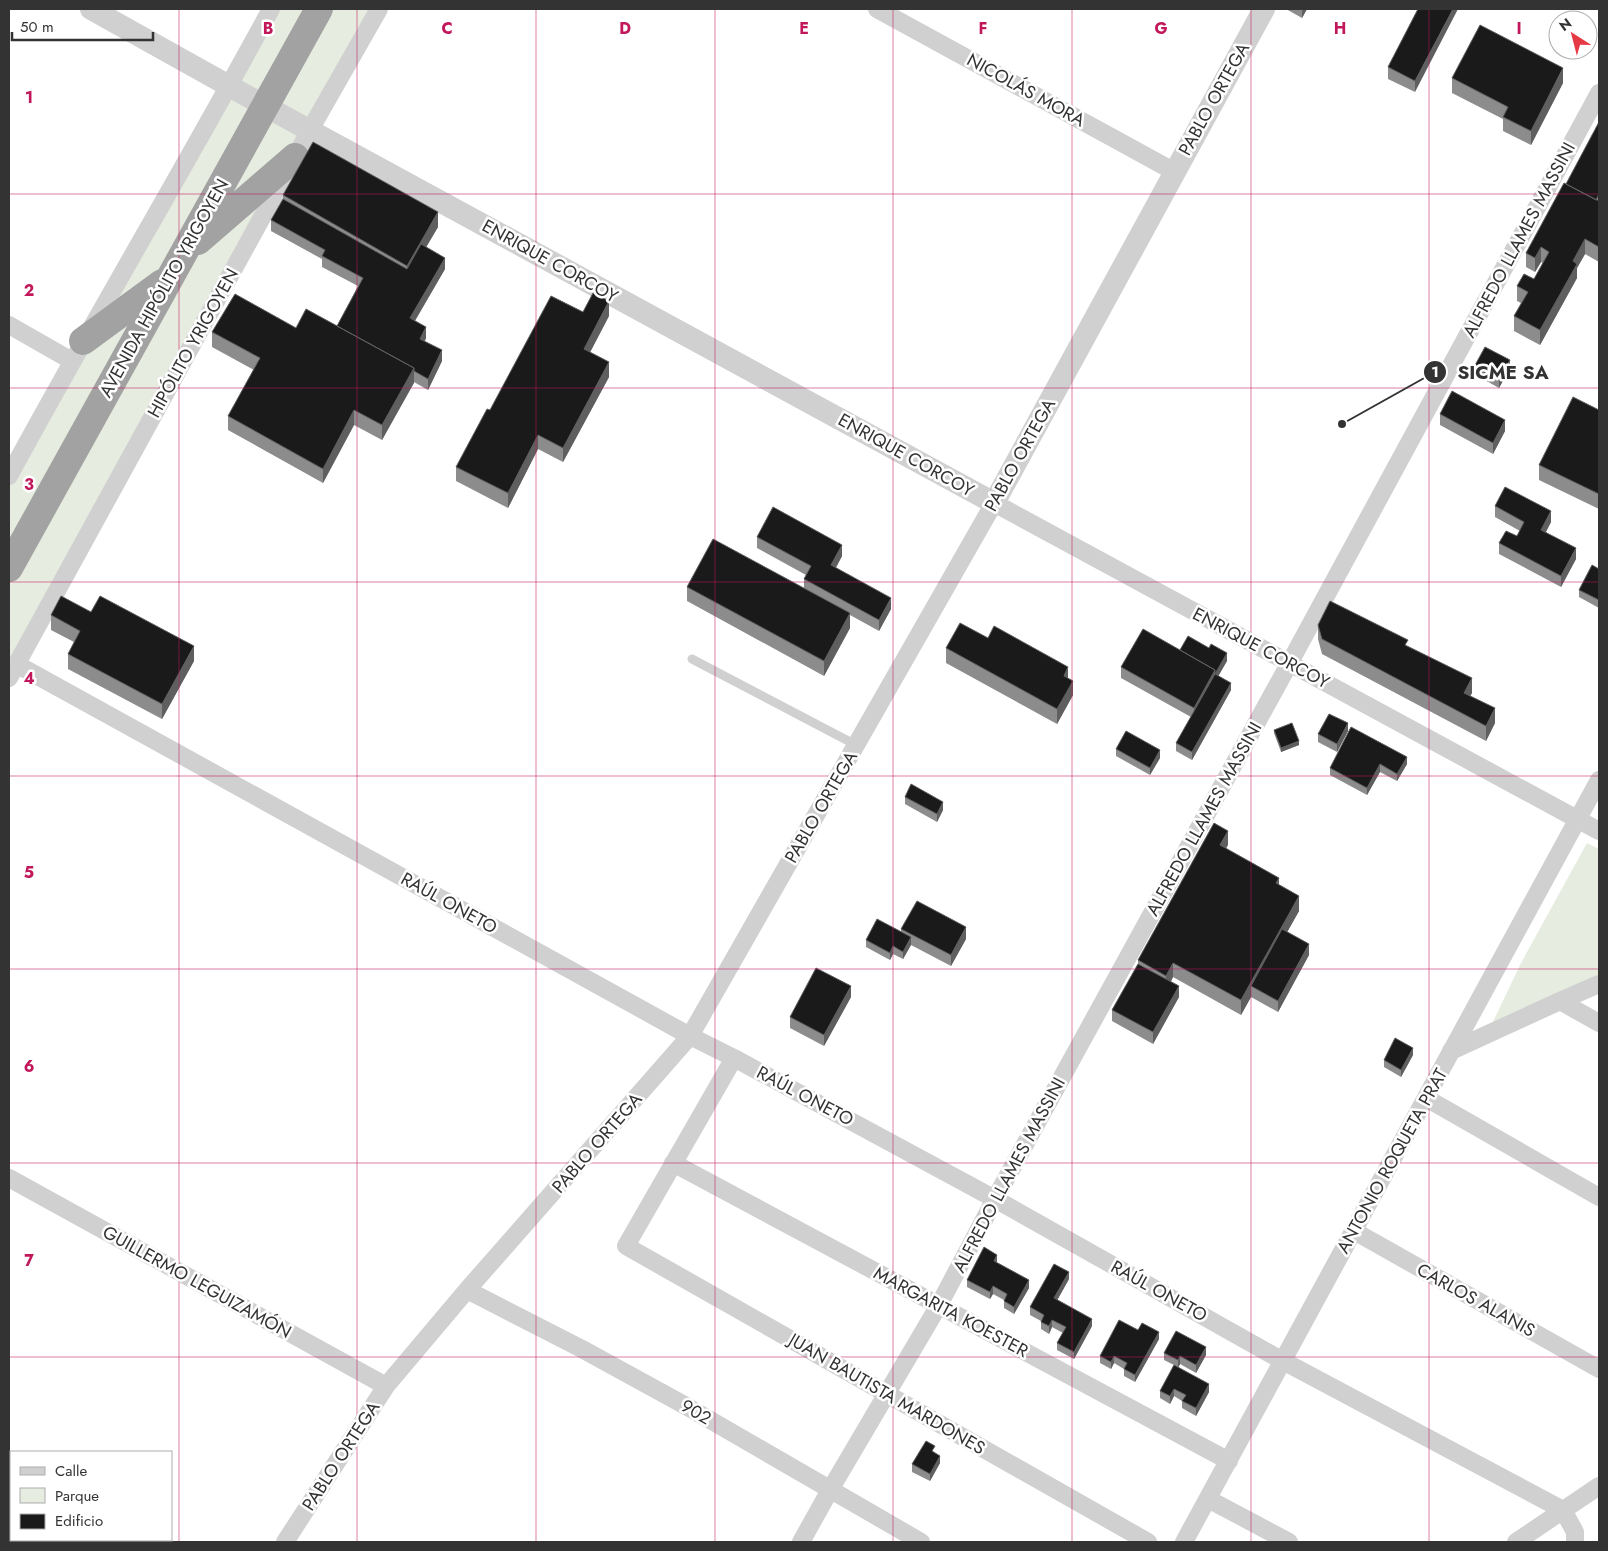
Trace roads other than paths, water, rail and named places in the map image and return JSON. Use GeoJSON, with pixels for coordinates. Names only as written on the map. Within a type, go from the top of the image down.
{"type":"FeatureCollection","features":[{"type":"Feature","properties":{"kind":"highway","name":"AVENIDA HIPÓLITO YRIGOYEN"},"geometry":{"type":"LineString","coordinates":[[9,568],[319,9]]}},
{"type":"Feature","properties":{"kind":"highway"},"geometry":{"type":"LineString","coordinates":[[77,351],[176,266],[295,157]]}},
{"type":"Feature","properties":{"kind":"street","name":"ENRIQUE CORCOY"},"geometry":{"type":"LineString","coordinates":[[91,9],[265,106],[1599,831]]}},
{"type":"Feature","properties":{"kind":"street"},"geometry":{"type":"LineString","coordinates":[[9,476],[77,351],[271,9]]}},
{"type":"Feature","properties":{"kind":"street","name":"HIPÓLITO YRIGOYEN"},"geometry":{"type":"LineString","coordinates":[[12,671],[378,9]]}},
{"type":"Feature","properties":{"kind":"street","name":"NICOLÁS MORA"},"geometry":{"type":"LineString","coordinates":[[877,9],[1175,172]]}},
{"type":"Feature","properties":{"kind":"street","name":"PABLO ORTEGA"},"geometry":{"type":"LineString","coordinates":[[285,1542],[386,1386],[467,1290],[690,1036],[994,503],[1264,9]]}},
{"type":"Feature","properties":{"kind":"street","name":"ALFREDO LLAMES MASSINI"},"geometry":{"type":"LineString","coordinates":[[801,1542],[939,1305],[995,1199],[1289,664],[1599,93]]}},
{"type":"Feature","properties":{"kind":"street"},"geometry":{"type":"LineString","coordinates":[[9,325],[77,351]]}},
{"type":"Feature","properties":{"kind":"street","name":"RAÚL ONETO"},"geometry":{"type":"LineString","coordinates":[[12,671],[995,1199],[1283,1361],[1563,1510]]}},
{"type":"Feature","properties":{"kind":"street","name":"ANTONIO ROQUETA PRAT"},"geometry":{"type":"LineString","coordinates":[[1184,1542],[1599,780]]}},
{"type":"Feature","properties":{"kind":"street"},"geometry":{"type":"LineString","coordinates":[[1451,1052],[1599,984]]}},
{"type":"Feature","properties":{"kind":"street"},"geometry":{"type":"LineString","coordinates":[[1560,1001],[1599,1024]]}},
{"type":"Feature","properties":{"kind":"street"},"geometry":{"type":"LineString","coordinates":[[674,1163],[734,1058]]}},
{"type":"Feature","properties":{"kind":"street"},"geometry":{"type":"LineString","coordinates":[[1426,1098],[1599,1197]]}},
{"type":"Feature","properties":{"kind":"street","name":"JUAN BAUTISTA MARDONES"},"geometry":{"type":"LineString","coordinates":[[674,1163],[626,1246],[1148,1542]]}},
{"type":"Feature","properties":{"kind":"street","name":"MARGARITA KOESTER"},"geometry":{"type":"LineString","coordinates":[[674,1163],[1229,1460]]}},
{"type":"Feature","properties":{"kind":"street","name":"GUILLERMO LEGUIZAMÓN"},"geometry":{"type":"LineString","coordinates":[[9,1178],[386,1386]]}},
{"type":"Feature","properties":{"kind":"street","name":"CARLOS ALANIS"},"geometry":{"type":"LineString","coordinates":[[1354,1231],[1599,1369]]}},
{"type":"Feature","properties":{"kind":"street","name":"902"},"geometry":{"type":"LineString","coordinates":[[467,1290],[643,1382],[921,1542]]}},
{"type":"Feature","properties":{"kind":"street"},"geometry":{"type":"LineString","coordinates":[[1516,1542],[1599,1486]]}},
{"type":"Feature","properties":{"kind":"street"},"geometry":{"type":"LineString","coordinates":[[1208,1499],[1290,1542]]}},
{"type":"Feature","properties":{"kind":"street"},"geometry":{"type":"LineString","coordinates":[[1563,1510],[1575,1532],[1575,1542]]}},
{"type":"Feature","properties":{"kind":"lane"},"geometry":{"type":"LineString","coordinates":[[692,659],[856,745]]}},
{"type":"Feature","properties":{"kind":"place","name":"SICME SA"},"geometry":{"type":"Point","coordinates":[1342,424]}}]}
